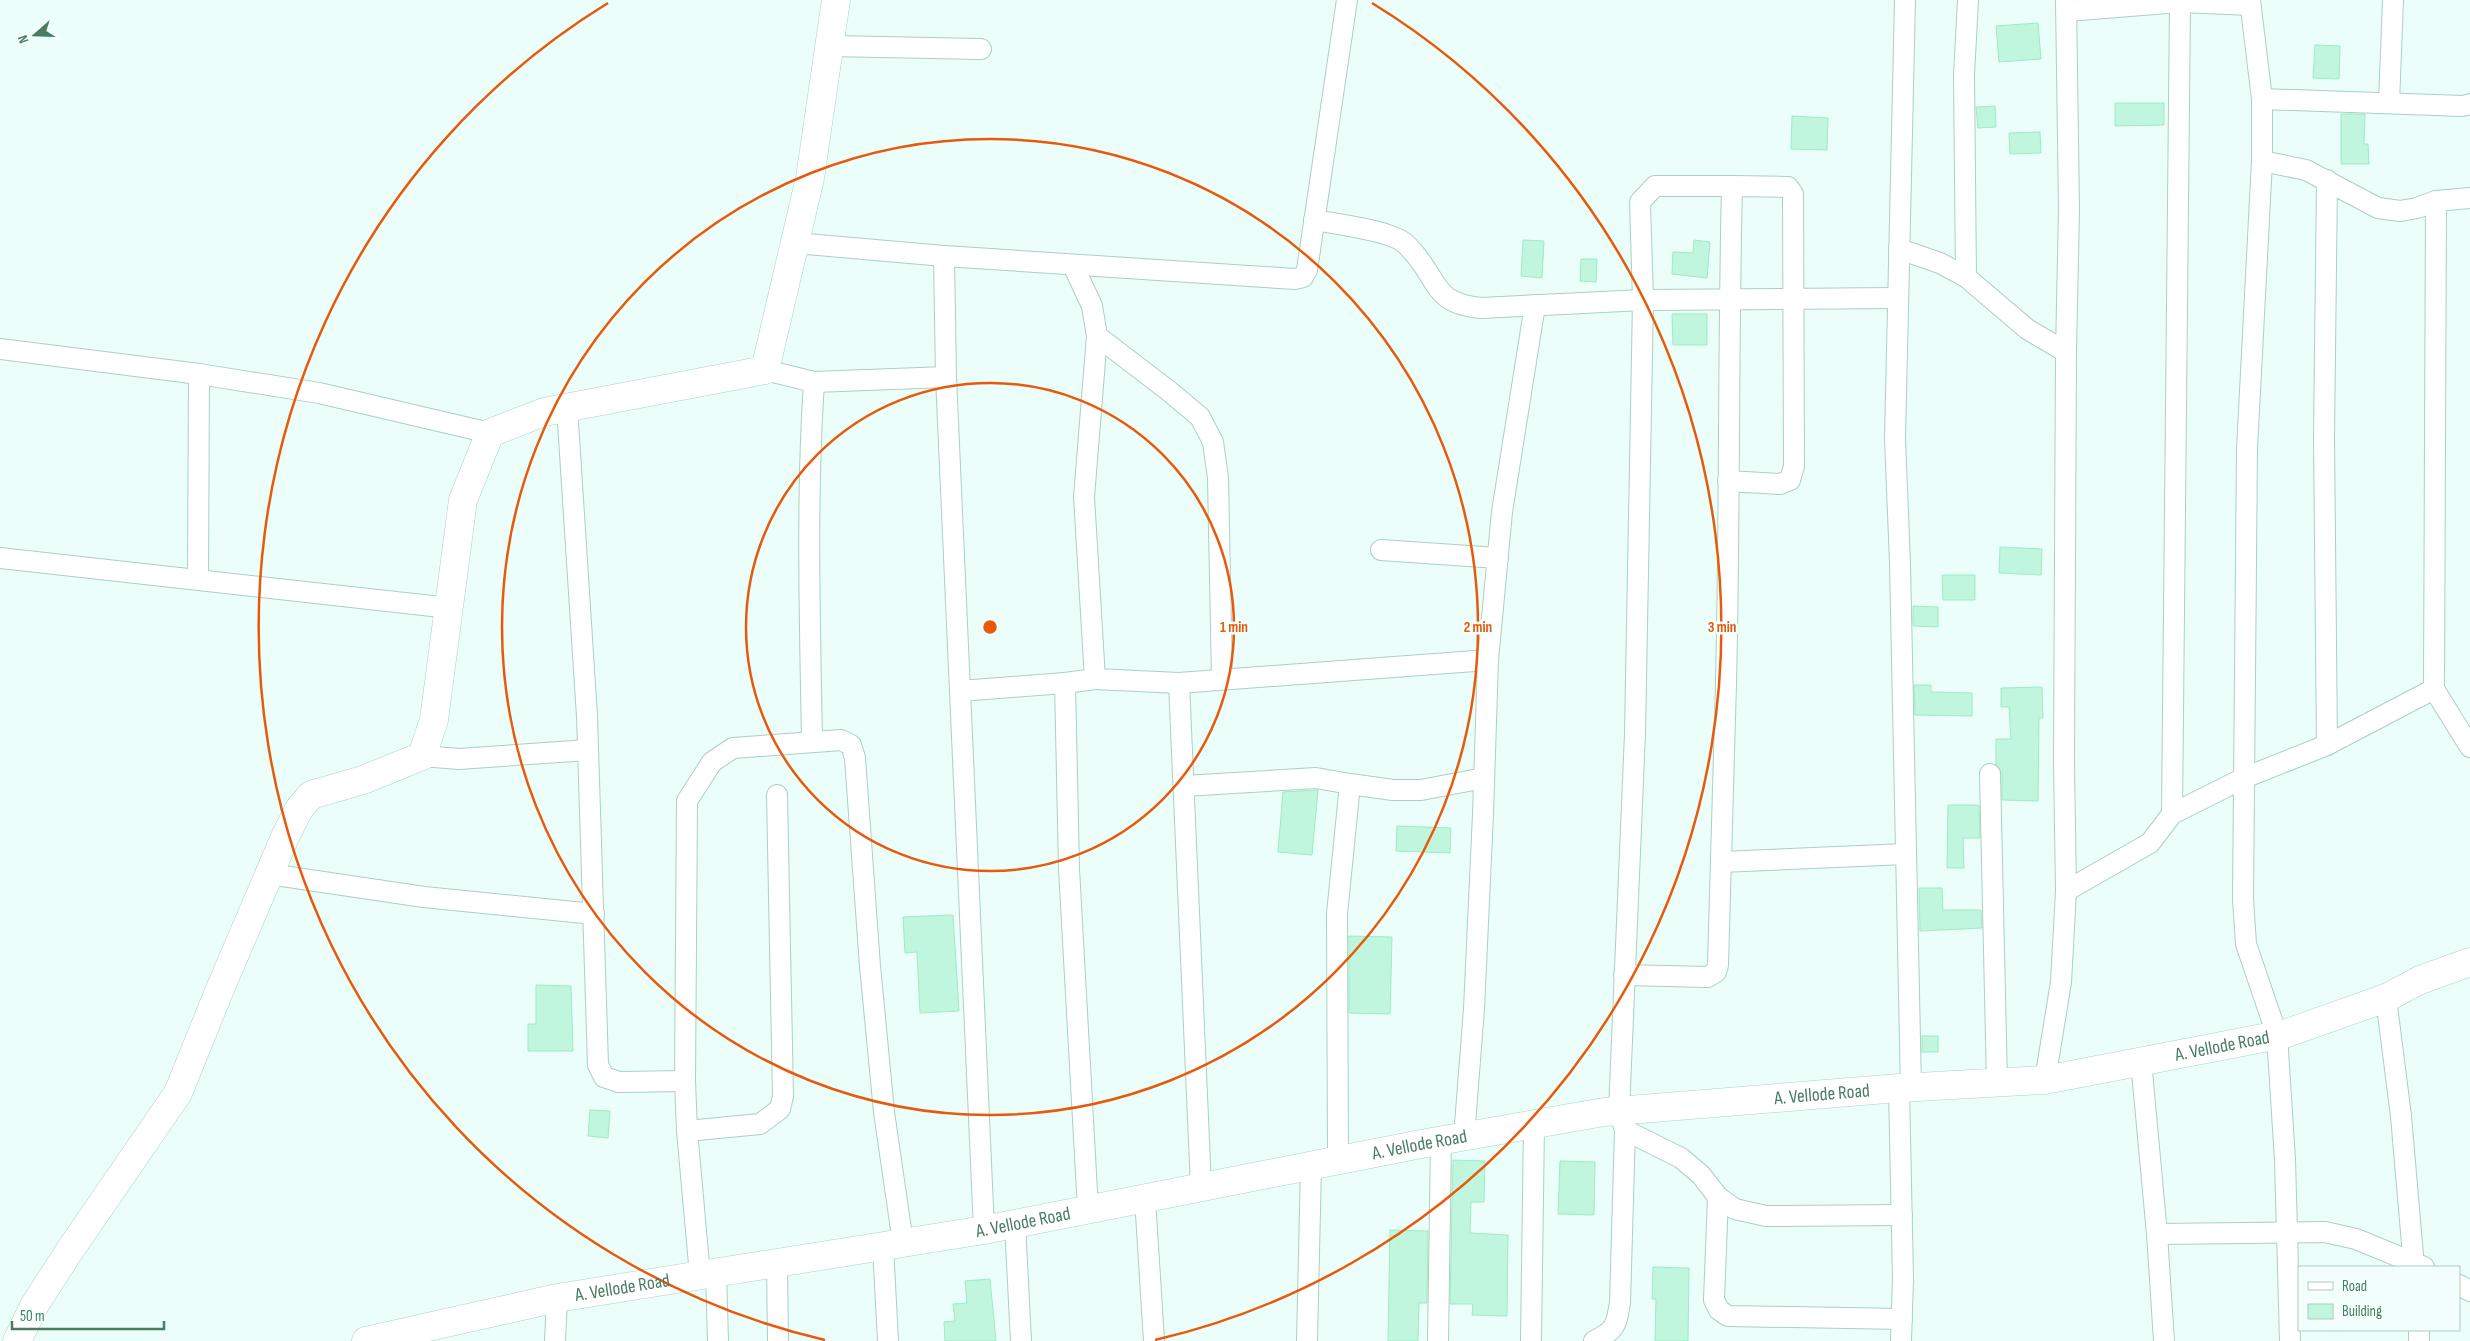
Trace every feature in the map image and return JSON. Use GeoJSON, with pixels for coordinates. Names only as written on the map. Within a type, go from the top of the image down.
{"type":"FeatureCollection","features":[{"type":"Feature","properties":{"kind":"main road"},"geometry":{"type":"LineString","coordinates":[[17,1341],[34,1306],[68,1253],[178,1094],[269,874],[299,809],[311,795],[363,780],[422,756],[434,720],[463,500],[490,433],[544,412],[765,370],[810,178],[836,0]]}},
{"type":"Feature","properties":{"kind":"main road","name":"A. Vellode Road"},"geometry":{"type":"LineString","coordinates":[[374,1340],[557,1298],[984,1230],[1338,1160],[1534,1124],[1622,1120],[1905,1088],[2045,1080],[2277,1035],[2386,998],[2420,980],[2470,962]]}},
{"type":"Feature","properties":{"kind":"street"},"geometry":{"type":"LineString","coordinates":[[795,243],[944,256],[1296,279],[1303,277],[1307,270],[1347,0]]}},
{"type":"Feature","properties":{"kind":"street"},"geometry":{"type":"LineString","coordinates":[[1902,1341],[1906,854],[1895,439],[1905,0]]}},
{"type":"Feature","properties":{"kind":"street"},"geometry":{"type":"LineString","coordinates":[[1966,277],[1964,75],[1968,0]]}},
{"type":"Feature","properties":{"kind":"street"},"geometry":{"type":"LineString","coordinates":[[2388,103],[2393,0]]}},
{"type":"Feature","properties":{"kind":"street"},"geometry":{"type":"LineString","coordinates":[[2172,814],[2180,2]]}},
{"type":"Feature","properties":{"kind":"street"},"geometry":{"type":"LineString","coordinates":[[2045,1080],[2061,982],[2066,891],[2064,762],[2066,352],[2069,209],[2067,6],[2180,2],[2250,2],[2262,99],[2262,161],[2247,449],[2243,899],[2246,944],[2277,1035],[2285,1160],[2290,1341]]}},
{"type":"Feature","properties":{"kind":"street"},"geometry":{"type":"LineString","coordinates":[[829,46],[981,49]]}},
{"type":"Feature","properties":{"kind":"street"},"geometry":{"type":"LineString","coordinates":[[2262,99],[2463,106],[2470,104]]}},
{"type":"Feature","properties":{"kind":"street"},"geometry":{"type":"LineString","coordinates":[[2262,161],[2306,170],[2378,208],[2400,211],[2417,208],[2436,201],[2470,198]]}},
{"type":"Feature","properties":{"kind":"street"},"geometry":{"type":"LineString","coordinates":[[2327,180],[2324,437],[2327,746]]}},
{"type":"Feature","properties":{"kind":"street"},"geometry":{"type":"LineString","coordinates":[[1594,1341],[1608,1334],[1616,1326],[1620,1303],[1624,975],[1635,734],[1643,300],[1640,202],[1655,186],[1788,187],[1793,194],[1794,466],[1790,480],[1780,484],[1728,481]]}},
{"type":"Feature","properties":{"kind":"street"},"geometry":{"type":"LineString","coordinates":[[1624,975],[1708,976],[1716,972],[1718,965],[1726,682],[1729,300],[1732,186]]}},
{"type":"Feature","properties":{"kind":"street"},"geometry":{"type":"LineString","coordinates":[[2436,201],[2434,689],[2467,734]]}},
{"type":"Feature","properties":{"kind":"street"},"geometry":{"type":"LineString","coordinates":[[1314,220],[1374,231],[1403,242],[1418,258],[1440,293],[1456,303],[1481,308],[1643,300],[1898,298]]}},
{"type":"Feature","properties":{"kind":"street"},"geometry":{"type":"LineString","coordinates":[[1899,248],[1940,263],[1966,277],[2027,329],[2066,352]]}},
{"type":"Feature","properties":{"kind":"street"},"geometry":{"type":"LineString","coordinates":[[944,256],[946,377],[984,1230]]}},
{"type":"Feature","properties":{"kind":"street"},"geometry":{"type":"LineString","coordinates":[[1073,264],[1092,306],[1097,336],[1084,496],[1095,679]]}},
{"type":"Feature","properties":{"kind":"street"},"geometry":{"type":"LineString","coordinates":[[1438,1341],[1453,1139],[1474,1009],[1488,660],[1502,512],[1535,305]]}},
{"type":"Feature","properties":{"kind":"street"},"geometry":{"type":"LineString","coordinates":[[1097,336],[1169,390],[1200,417],[1213,442],[1218,478],[1222,678]]}},
{"type":"Feature","properties":{"kind":"street"},"geometry":{"type":"LineString","coordinates":[[0,349],[199,374],[319,393],[490,433]]}},
{"type":"Feature","properties":{"kind":"street"},"geometry":{"type":"LineString","coordinates":[[765,370],[814,382],[946,377]]}},
{"type":"Feature","properties":{"kind":"street"},"geometry":{"type":"LineString","coordinates":[[198,579],[199,374]]}},
{"type":"Feature","properties":{"kind":"street"},"geometry":{"type":"LineString","coordinates":[[812,742],[810,597],[814,382]]}},
{"type":"Feature","properties":{"kind":"street"},"geometry":{"type":"LineString","coordinates":[[568,407],[588,750],[598,1065],[604,1077],[619,1082],[685,1081]]}},
{"type":"Feature","properties":{"kind":"street"},"geometry":{"type":"LineString","coordinates":[[1381,550],[1498,558]]}},
{"type":"Feature","properties":{"kind":"street"},"geometry":{"type":"LineString","coordinates":[[0,558],[450,608]]}},
{"type":"Feature","properties":{"kind":"street"},"geometry":{"type":"LineString","coordinates":[[960,691],[1095,679],[1180,683],[1222,678],[1488,660]]}},
{"type":"Feature","properties":{"kind":"street"},"geometry":{"type":"LineString","coordinates":[[1065,683],[1069,869],[1088,1209]]}},
{"type":"Feature","properties":{"kind":"street"},"geometry":{"type":"LineString","coordinates":[[1180,683],[1201,1187]]}},
{"type":"Feature","properties":{"kind":"street"},"geometry":{"type":"LineString","coordinates":[[2066,891],[2150,843],[2172,814],[2244,778],[2327,746],[2434,689]]}},
{"type":"Feature","properties":{"kind":"street"},"geometry":{"type":"LineString","coordinates":[[718,1341],[687,1131],[685,1081],[687,801],[712,762],[733,748],[841,740],[852,745],[855,758],[875,1024],[884,1112],[893,1244],[888,1341]]}},
{"type":"Feature","properties":{"kind":"street"},"geometry":{"type":"LineString","coordinates":[[422,756],[459,758],[588,750]]}},
{"type":"Feature","properties":{"kind":"street"},"geometry":{"type":"LineString","coordinates":[[1990,774],[1996,1083]]}},
{"type":"Feature","properties":{"kind":"street"},"geometry":{"type":"LineString","coordinates":[[1184,786],[1316,778],[1393,790],[1421,790],[1484,778]]}},
{"type":"Feature","properties":{"kind":"street"},"geometry":{"type":"LineString","coordinates":[[1338,1160],[1338,914],[1350,784]]}},
{"type":"Feature","properties":{"kind":"street"},"geometry":{"type":"LineString","coordinates":[[687,1131],[760,1124],[780,1109],[783,1096],[777,795]]}},
{"type":"Feature","properties":{"kind":"street"},"geometry":{"type":"LineString","coordinates":[[1721,862],[1906,854]]}},
{"type":"Feature","properties":{"kind":"street"},"geometry":{"type":"LineString","coordinates":[[269,874],[424,897],[594,914]]}},
{"type":"Feature","properties":{"kind":"street"},"geometry":{"type":"LineString","coordinates":[[2157,1234],[2286,1234],[2325,1232],[2356,1239],[2417,1265],[2386,998]]}},
{"type":"Feature","properties":{"kind":"street"},"geometry":{"type":"LineString","coordinates":[[2141,1061],[2157,1234],[2164,1341]]}},
{"type":"Feature","properties":{"kind":"street"},"geometry":{"type":"LineString","coordinates":[[1622,1120],[1681,1158],[1701,1175],[1718,1197],[1735,1208],[1766,1216],[1902,1215]]}},
{"type":"Feature","properties":{"kind":"street"},"geometry":{"type":"LineString","coordinates":[[1531,1341],[1534,1124]]}},
{"type":"Feature","properties":{"kind":"street"},"geometry":{"type":"LineString","coordinates":[[1307,1341],[1311,1166]]}},
{"type":"Feature","properties":{"kind":"street"},"geometry":{"type":"LineString","coordinates":[[1718,1197],[1714,1300],[1718,1310],[1728,1316],[1902,1319]]}},
{"type":"Feature","properties":{"kind":"street"},"geometry":{"type":"LineString","coordinates":[[1145,1198],[1154,1341]]}},
{"type":"Feature","properties":{"kind":"street"},"geometry":{"type":"LineString","coordinates":[[1015,1224],[1021,1341]]}},
{"type":"Feature","properties":{"kind":"street"},"geometry":{"type":"LineString","coordinates":[[776,1263],[778,1341]]}},
{"type":"Feature","properties":{"kind":"street"},"geometry":{"type":"LineString","coordinates":[[555,1341],[557,1298]]}},
{"type":"Feature","properties":{"kind":"building"},"geometry":{"type":"Polygon","coordinates":[[[2038,23],[2041,59],[1999,62],[1996,26],[2038,23]]]}},
{"type":"Feature","properties":{"kind":"building"},"geometry":{"type":"Polygon","coordinates":[[[2315,45],[2340,46],[2339,79],[2313,78],[2315,45]]]}},
{"type":"Feature","properties":{"kind":"building"},"geometry":{"type":"Polygon","coordinates":[[[2115,103],[2164,103],[2164,125],[2115,126],[2115,103]]]}},
{"type":"Feature","properties":{"kind":"building"},"geometry":{"type":"Polygon","coordinates":[[[1995,106],[1996,127],[1978,128],[1976,107],[1995,106]]]}},
{"type":"Feature","properties":{"kind":"building"},"geometry":{"type":"Polygon","coordinates":[[[2341,114],[2365,114],[2364,144],[2368,144],[2369,164],[2341,164],[2341,114]]]}},
{"type":"Feature","properties":{"kind":"building"},"geometry":{"type":"Polygon","coordinates":[[[1792,116],[1828,118],[1827,150],[1791,149],[1792,116]]]}},
{"type":"Feature","properties":{"kind":"building"},"geometry":{"type":"Polygon","coordinates":[[[2040,132],[2041,153],[2010,154],[2009,133],[2040,132]]]}},
{"type":"Feature","properties":{"kind":"building"},"geometry":{"type":"Polygon","coordinates":[[[1523,240],[1544,241],[1542,278],[1521,276],[1523,240]]]}},
{"type":"Feature","properties":{"kind":"building"},"geometry":{"type":"Polygon","coordinates":[[[1694,240],[1710,242],[1707,278],[1672,274],[1673,252],[1693,253],[1694,240]]]}},
{"type":"Feature","properties":{"kind":"building"},"geometry":{"type":"Polygon","coordinates":[[[1581,259],[1597,259],[1596,282],[1580,281],[1581,259]]]}},
{"type":"Feature","properties":{"kind":"building"},"geometry":{"type":"Polygon","coordinates":[[[1672,314],[1707,314],[1707,345],[1673,345],[1672,314]]]}},
{"type":"Feature","properties":{"kind":"building"},"geometry":{"type":"Polygon","coordinates":[[[2000,547],[2042,549],[2041,575],[1999,573],[2000,547]]]}},
{"type":"Feature","properties":{"kind":"building"},"geometry":{"type":"Polygon","coordinates":[[[1942,575],[1975,575],[1975,600],[1943,600],[1942,575]]]}},
{"type":"Feature","properties":{"kind":"building"},"geometry":{"type":"Polygon","coordinates":[[[1913,606],[1938,607],[1938,627],[1913,626],[1913,606]]]}},
{"type":"Feature","properties":{"kind":"building"},"geometry":{"type":"Polygon","coordinates":[[[1914,685],[1931,685],[1931,692],[1972,693],[1972,716],[1915,715],[1914,685]]]}},
{"type":"Feature","properties":{"kind":"building"},"geometry":{"type":"Polygon","coordinates":[[[2042,687],[2043,718],[2039,718],[2038,801],[2002,800],[2002,773],[1996,764],[1996,739],[2011,739],[2009,707],[2001,707],[2001,688],[2042,687]]]}},
{"type":"Feature","properties":{"kind":"building"},"geometry":{"type":"Polygon","coordinates":[[[1318,790],[1312,855],[1278,852],[1283,792],[1318,790]]]}},
{"type":"Feature","properties":{"kind":"building"},"geometry":{"type":"Polygon","coordinates":[[[1948,805],[1979,805],[1980,838],[1963,838],[1964,868],[1947,868],[1948,805]]]}},
{"type":"Feature","properties":{"kind":"building"},"geometry":{"type":"Polygon","coordinates":[[[1397,826],[1451,828],[1450,853],[1396,851],[1397,826]]]}},
{"type":"Feature","properties":{"kind":"building"},"geometry":{"type":"Polygon","coordinates":[[[1919,888],[1942,888],[1943,910],[1981,910],[1982,928],[1920,931],[1919,888]]]}},
{"type":"Feature","properties":{"kind":"building"},"geometry":{"type":"Polygon","coordinates":[[[953,915],[959,1011],[920,1013],[917,952],[905,953],[903,917],[953,915]]]}},
{"type":"Feature","properties":{"kind":"building"},"geometry":{"type":"Polygon","coordinates":[[[1349,936],[1392,937],[1390,1014],[1349,1013],[1349,936]]]}},
{"type":"Feature","properties":{"kind":"building"},"geometry":{"type":"Polygon","coordinates":[[[536,985],[571,986],[573,1051],[528,1051],[528,1024],[536,1024],[536,985]]]}},
{"type":"Feature","properties":{"kind":"building"},"geometry":{"type":"Polygon","coordinates":[[[1922,1036],[1938,1036],[1938,1052],[1922,1052],[1922,1036]]]}},
{"type":"Feature","properties":{"kind":"building"},"geometry":{"type":"Polygon","coordinates":[[[590,1110],[610,1111],[608,1138],[588,1136],[590,1110]]]}},
{"type":"Feature","properties":{"kind":"building"},"geometry":{"type":"Polygon","coordinates":[[[1453,1160],[1485,1161],[1484,1202],[1471,1202],[1470,1233],[1508,1235],[1507,1316],[1472,1315],[1473,1304],[1450,1304],[1453,1160]]]}},
{"type":"Feature","properties":{"kind":"building"},"geometry":{"type":"Polygon","coordinates":[[[1560,1161],[1595,1162],[1594,1215],[1558,1214],[1560,1161]]]}},
{"type":"Feature","properties":{"kind":"building"},"geometry":{"type":"Polygon","coordinates":[[[1390,1230],[1428,1231],[1427,1303],[1419,1303],[1418,1341],[1388,1341],[1390,1230]]]}},
{"type":"Feature","properties":{"kind":"building"},"geometry":{"type":"Polygon","coordinates":[[[1653,1267],[1689,1268],[1688,1341],[1655,1341],[1656,1299],[1652,1299],[1653,1267]]]}},
{"type":"Feature","properties":{"kind":"building"},"geometry":{"type":"Polygon","coordinates":[[[990,1279],[996,1341],[945,1341],[944,1322],[955,1321],[953,1304],[967,1303],[965,1281],[990,1279]]]}}]}
